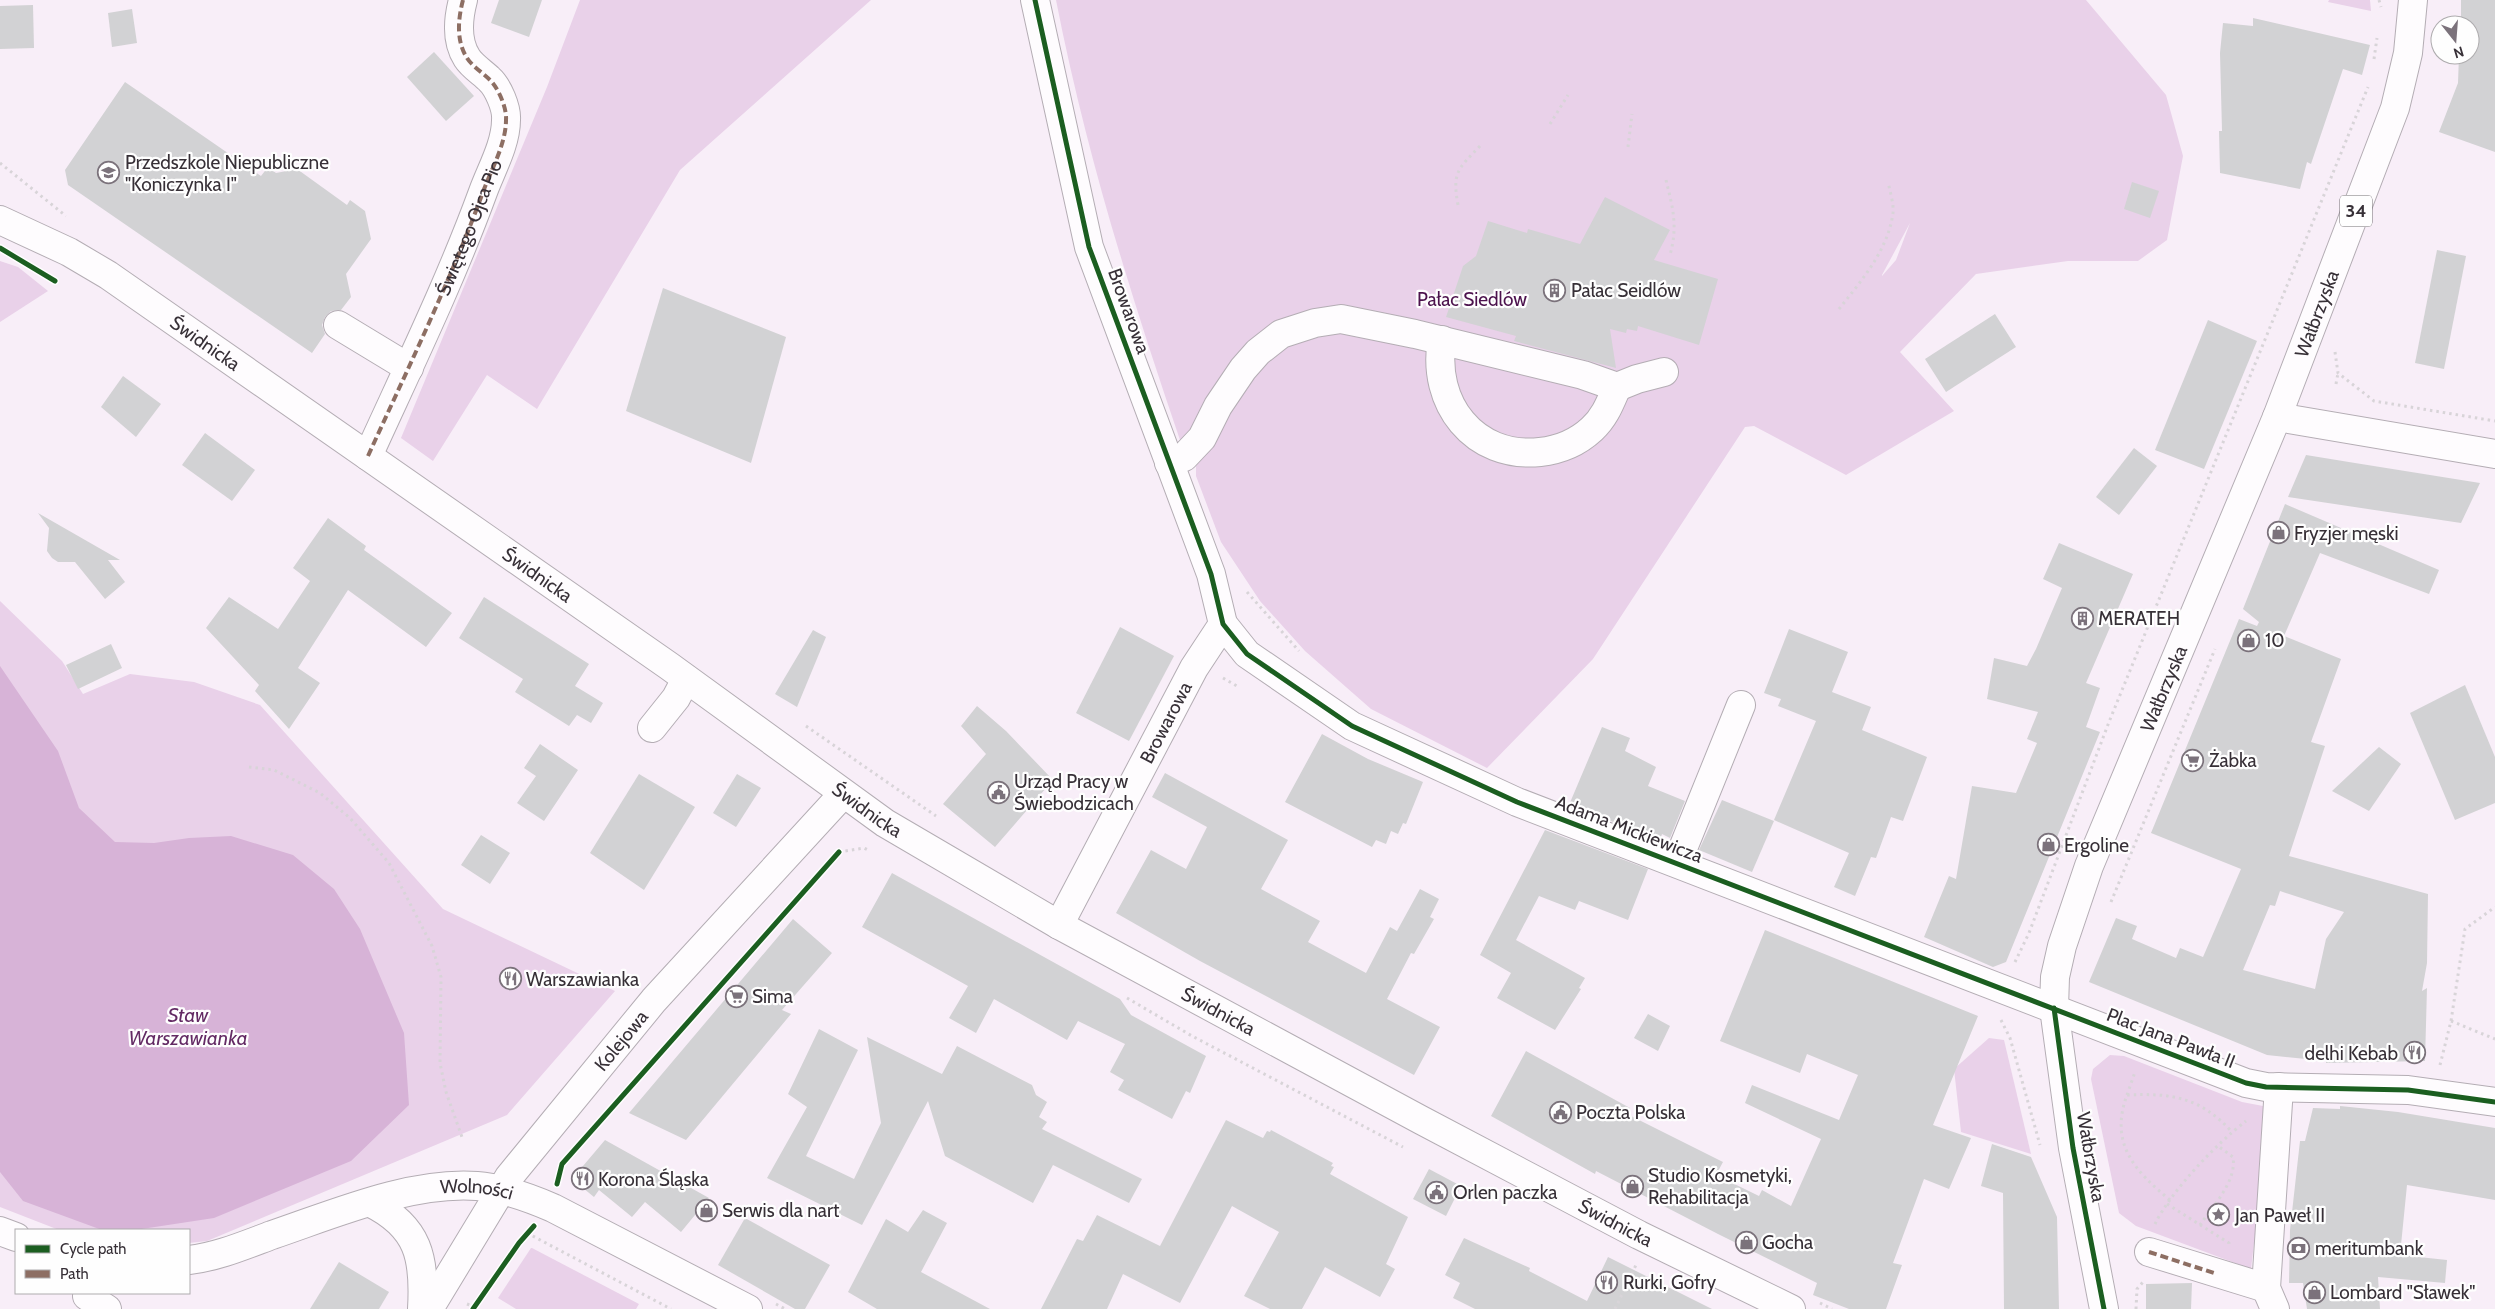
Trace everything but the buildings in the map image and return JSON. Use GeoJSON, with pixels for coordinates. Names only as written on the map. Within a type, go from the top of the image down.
{"type":"FeatureCollection","features":[{"type":"Feature","properties":{"kind":"street","name":"Świętego Ojca Pio"},"geometry":{"type":"LineString","coordinates":[[368,456],[473,219],[503,138],[507,120],[501,100],[492,81],[467,59],[459,34],[459,15],[463,0]]}},
{"type":"Feature","properties":{"kind":"street","name":"Browarowa"},"geometry":{"type":"LineString","coordinates":[[1035,0],[1089,247],[1211,574],[1223,624],[1194,668],[1059,925]]}},
{"type":"Feature","properties":{"kind":"street","name":"Wałbrzyska"},"geometry":{"type":"LineString","coordinates":[[2104,1309],[2073,1148],[2054,1008],[2055,977],[2062,946],[2089,866],[2277,417],[2395,108],[2408,54],[2414,0]]}},
{"type":"Feature","properties":{"kind":"street","name":"Świdnicka"},"geometry":{"type":"LineString","coordinates":[[0,220],[69,252],[108,275],[686,679],[885,823],[1059,925],[1639,1235],[1791,1309]]}},
{"type":"Feature","properties":{"kind":"street"},"geometry":{"type":"LineString","coordinates":[[1169,463],[1184,456],[1194,447],[1243,369],[1263,347],[1281,334],[1315,322],[1341,320],[1442,340],[1584,375],[1617,387],[1637,379],[1664,372]]}},
{"type":"Feature","properties":{"kind":"street"},"geometry":{"type":"LineString","coordinates":[[338,325],[408,368]]}},
{"type":"Feature","properties":{"kind":"street"},"geometry":{"type":"LineString","coordinates":[[1442,340],[1440,370],[1446,398],[1460,420],[1471,432],[1489,444],[1505,450],[1528,453],[1551,451],[1573,442],[1592,429],[1606,413],[1617,387]]}},
{"type":"Feature","properties":{"kind":"street"},"geometry":{"type":"LineString","coordinates":[[2277,417],[2495,454]]}},
{"type":"Feature","properties":{"kind":"street","name":"Adama Mickiewicza"},"geometry":{"type":"LineString","coordinates":[[1223,624],[1247,654],[1352,726],[1517,802],[2054,1008]]}},
{"type":"Feature","properties":{"kind":"street"},"geometry":{"type":"LineString","coordinates":[[652,728],[676,698],[686,679]]}},
{"type":"Feature","properties":{"kind":"street"},"geometry":{"type":"LineString","coordinates":[[1677,863],[1740,705]]}},
{"type":"Feature","properties":{"kind":"street","name":"Kolejowa"},"geometry":{"type":"LineString","coordinates":[[429,1309],[500,1190],[654,1000],[843,794]]}},
{"type":"Feature","properties":{"kind":"street","name":"Plac Jana Pawła II"},"geometry":{"type":"LineString","coordinates":[[2054,1008],[2246,1083],[2279,1088],[2408,1090],[2495,1102]]}},
{"type":"Feature","properties":{"kind":"street"},"geometry":{"type":"LineString","coordinates":[[2149,1252],[2217,1274],[2270,1298],[2279,1088]]}},
{"type":"Feature","properties":{"kind":"street","name":"Wolności"},"geometry":{"type":"LineString","coordinates":[[190,1260],[208,1258],[370,1203],[438,1186],[478,1186],[500,1190],[533,1200],[568,1215],[748,1309]]}},
{"type":"Feature","properties":{"kind":"street"},"geometry":{"type":"LineString","coordinates":[[370,1203],[401,1222],[419,1252],[424,1279],[422,1309]]}},
{"type":"Feature","properties":{"kind":"street"},"geometry":{"type":"LineString","coordinates":[[0,1231],[15,1237]]}},
{"type":"Feature","properties":{"kind":"path"},"geometry":{"type":"LineString","coordinates":[[2382,0],[2382,12]]}},
{"type":"Feature","properties":{"kind":"path"},"geometry":{"type":"LineString","coordinates":[[2373,62],[2378,32]]}},
{"type":"Feature","properties":{"kind":"path"},"geometry":{"type":"LineString","coordinates":[[2011,970],[2029,932],[2109,722],[2370,81]]}},
{"type":"Feature","properties":{"kind":"path"},"geometry":{"type":"LineString","coordinates":[[1550,124],[1568,95]]}},
{"type":"Feature","properties":{"kind":"path"},"geometry":{"type":"LineString","coordinates":[[1628,147],[1632,114]]}},
{"type":"Feature","properties":{"kind":"path"},"geometry":{"type":"LineString","coordinates":[[1458,205],[1454,184],[1460,166],[1480,146]]}},
{"type":"Feature","properties":{"kind":"path"},"geometry":{"type":"LineString","coordinates":[[0,164],[73,221]]}},
{"type":"Feature","properties":{"kind":"path"},"geometry":{"type":"LineString","coordinates":[[1666,180],[1674,209],[1675,235],[1670,255]]}},
{"type":"Feature","properties":{"kind":"path"},"geometry":{"type":"LineString","coordinates":[[1840,309],[1865,276],[1883,247],[1894,211],[1888,182]]}},
{"type":"Feature","properties":{"kind":"path"},"geometry":{"type":"LineString","coordinates":[[2335,348],[2338,373],[2336,384]]}},
{"type":"Feature","properties":{"kind":"path"},"geometry":{"type":"LineString","coordinates":[[2338,373],[2374,401],[2495,421]]}},
{"type":"Feature","properties":{"kind":"path"},"geometry":{"type":"LineString","coordinates":[[1245,588],[1290,643],[1303,655]]}},
{"type":"Feature","properties":{"kind":"path"},"geometry":{"type":"LineString","coordinates":[[2107,911],[2217,644]]}},
{"type":"Feature","properties":{"kind":"path"},"geometry":{"type":"LineString","coordinates":[[1218,676],[1243,689]]}},
{"type":"Feature","properties":{"kind":"path"},"geometry":{"type":"LineString","coordinates":[[805,725],[943,820]]}},
{"type":"Feature","properties":{"kind":"path"},"geometry":{"type":"LineString","coordinates":[[249,767],[274,770],[320,793],[350,818],[389,863],[432,946],[441,977],[440,1063],[446,1092],[463,1140]]}},
{"type":"Feature","properties":{"kind":"path"},"geometry":{"type":"LineString","coordinates":[[2438,1073],[2451,1021],[2465,929],[2495,907]]}},
{"type":"Feature","properties":{"kind":"path"},"geometry":{"type":"LineString","coordinates":[[1999,1014],[2010,1038],[2043,1152]]}},
{"type":"Feature","properties":{"kind":"path"},"geometry":{"type":"LineString","coordinates":[[2451,1021],[2495,1039]]}},
{"type":"Feature","properties":{"kind":"path"},"geometry":{"type":"LineString","coordinates":[[2136,1070],[2121,1112],[2125,1145],[2143,1177],[2170,1200]]}},
{"type":"Feature","properties":{"kind":"path"},"geometry":{"type":"LineString","coordinates":[[2127,1095],[2158,1094],[2189,1100],[2221,1120],[2232,1132]]}},
{"type":"Feature","properties":{"kind":"path"},"geometry":{"type":"LineString","coordinates":[[2145,1280],[2152,1231],[2167,1204],[2218,1146],[2249,1119]]}},
{"type":"Feature","properties":{"kind":"path"},"geometry":{"type":"LineString","coordinates":[[2200,1225],[2230,1180],[2234,1164],[2233,1157],[2218,1146]]}},
{"type":"Feature","properties":{"kind":"path"},"geometry":{"type":"LineString","coordinates":[[2167,1204],[2187,1216]]}},
{"type":"Feature","properties":{"kind":"path"},"geometry":{"type":"LineString","coordinates":[[528,1233],[671,1309]]}},
{"type":"Feature","properties":{"kind":"path"},"geometry":{"type":"LineString","coordinates":[[1615,1309],[1639,1257]]}},
{"type":"Feature","properties":{"kind":"green space"},"geometry":{"type":"Polygon","coordinates":[[[580,0],[871,0],[680,170],[537,409],[487,375],[433,461],[401,438],[547,87],[580,0]]]}},
{"type":"Feature","properties":{"kind":"green space","name":"Pałac Siedlów"},"geometry":{"type":"Polygon","coordinates":[[[1056,0],[2086,0],[2166,95],[2183,156],[2167,240],[2138,261],[2068,261],[1976,274],[1900,352],[1954,411],[1846,475],[1754,426],[1745,427],[1593,659],[1487,768],[1371,709],[1305,651],[1260,601],[1221,542],[1196,476],[1196,466],[1211,444],[1193,431],[1180,440],[1110,222],[1068,57],[1056,0]],[[1910,223],[1882,276],[1896,260],[1910,223]]]}},
{"type":"Feature","properties":{"kind":"green space"},"geometry":{"type":"Polygon","coordinates":[[[2329,0],[2370,0],[2371,11],[2328,2],[2329,0]]]}},
{"type":"Feature","properties":{"kind":"green space"},"geometry":{"type":"Polygon","coordinates":[[[0,261],[18,267],[48,291],[0,322],[0,261]]]}},
{"type":"Feature","properties":{"kind":"green space","name":"Staw Warszawianka"},"geometry":{"type":"Polygon","coordinates":[[[0,601],[62,661],[83,694],[130,674],[194,682],[260,705],[443,909],[615,991],[507,1115],[207,1241],[190,1243],[190,1229],[56,1229],[0,1207],[0,601]]]}},
{"type":"Feature","properties":{"kind":"green space"},"geometry":{"type":"Polygon","coordinates":[[[1989,1038],[2004,1040],[2031,1154],[1961,1132],[1954,1069],[1989,1038]]]}},
{"type":"Feature","properties":{"kind":"green space"},"geometry":{"type":"Polygon","coordinates":[[[2110,1055],[2124,1056],[2242,1102],[2263,1106],[2268,1116],[2267,1131],[2251,1269],[2136,1226],[2119,1213],[2091,1079],[2093,1069],[2110,1055]]]}},
{"type":"Feature","properties":{"kind":"green space"},"geometry":{"type":"Polygon","coordinates":[[[531,1248],[639,1304],[636,1309],[516,1309],[498,1298],[531,1248]]]}},
{"type":"Feature","properties":{"kind":"water","name":"Staw Warszawianka"},"geometry":{"type":"Polygon","coordinates":[[[0,666],[58,751],[79,808],[115,842],[154,843],[189,838],[231,836],[293,855],[334,889],[360,929],[404,1033],[409,1105],[351,1161],[214,1218],[142,1229],[99,1229],[23,1201],[0,1172],[0,666]]]}},
{"type":"Feature","properties":{"kind":"marked path"},"geometry":{"type":"LineString","coordinates":[[368,456],[443,292],[504,138],[506,115],[496,87],[469,61],[463,51],[459,30],[463,0]]}},
{"type":"Feature","properties":{"kind":"marked path"},"geometry":{"type":"LineString","coordinates":[[2149,1252],[2217,1274]]}},
{"type":"Feature","properties":{"kind":"cycle path"},"geometry":{"type":"LineString","coordinates":[[1035,0],[1089,247],[1211,574],[1223,624],[1247,654],[1352,726],[1517,802],[2246,1083],[2266,1087],[2408,1090],[2495,1102]]}},
{"type":"Feature","properties":{"kind":"cycle path"},"geometry":{"type":"LineString","coordinates":[[0,248],[55,281]]}},
{"type":"Feature","properties":{"kind":"cycle path"},"geometry":{"type":"LineString","coordinates":[[557,1184],[562,1164],[839,852]]}},
{"type":"Feature","properties":{"kind":"cycle path"},"geometry":{"type":"LineString","coordinates":[[2054,1008],[2073,1148],[2104,1309]]}},
{"type":"Feature","properties":{"kind":"cycle path"},"geometry":{"type":"LineString","coordinates":[[473,1309],[519,1243],[534,1226]]}},
{"type":"Feature","properties":{"kind":"place","name":"Przedszkole Niepubliczne \"Koniczynka I\""},"geometry":{"type":"Point","coordinates":[109,173]}},
{"type":"Feature","properties":{"kind":"place","name":"Pałac Seidlów"},"geometry":{"type":"Point","coordinates":[1555,290]}},
{"type":"Feature","properties":{"kind":"place","name":"Fryzjer męski"},"geometry":{"type":"Point","coordinates":[2278,533]}},
{"type":"Feature","properties":{"kind":"place","name":"MERATEH"},"geometry":{"type":"Point","coordinates":[2082,618]}},
{"type":"Feature","properties":{"kind":"place","name":"10"},"geometry":{"type":"Point","coordinates":[2249,640]}},
{"type":"Feature","properties":{"kind":"place","name":"Żabka"},"geometry":{"type":"Point","coordinates":[2193,760]}},
{"type":"Feature","properties":{"kind":"place","name":"Urząd Pracy w Świebodzicach"},"geometry":{"type":"Point","coordinates":[998,792]}},
{"type":"Feature","properties":{"kind":"place","name":"Ergoline"},"geometry":{"type":"Point","coordinates":[2048,845]}},
{"type":"Feature","properties":{"kind":"place","name":"Warszawianka"},"geometry":{"type":"Point","coordinates":[510,979]}},
{"type":"Feature","properties":{"kind":"place","name":"Sima"},"geometry":{"type":"Point","coordinates":[736,996]}},
{"type":"Feature","properties":{"kind":"place","name":"delhi Kebab"},"geometry":{"type":"Point","coordinates":[2414,1053]}},
{"type":"Feature","properties":{"kind":"place","name":"Poczta Polska"},"geometry":{"type":"Point","coordinates":[1560,1112]}},
{"type":"Feature","properties":{"kind":"place","name":"Korona Śląska"},"geometry":{"type":"Point","coordinates":[582,1179]}},
{"type":"Feature","properties":{"kind":"place","name":"Studio Kosmetyki, Rehabilitacja"},"geometry":{"type":"Point","coordinates":[1632,1186]}},
{"type":"Feature","properties":{"kind":"place","name":"Orlen paczka"},"geometry":{"type":"Point","coordinates":[1437,1192]}},
{"type":"Feature","properties":{"kind":"place","name":"Serwis dla nart"},"geometry":{"type":"Point","coordinates":[706,1210]}},
{"type":"Feature","properties":{"kind":"place","name":"Jan Paweł II"},"geometry":{"type":"Point","coordinates":[2219,1215]}},
{"type":"Feature","properties":{"kind":"place","name":"Gocha"},"geometry":{"type":"Point","coordinates":[1746,1242]}},
{"type":"Feature","properties":{"kind":"place","name":"meritumbank"},"geometry":{"type":"Point","coordinates":[2299,1248]}},
{"type":"Feature","properties":{"kind":"place","name":"Rurki, Gofry"},"geometry":{"type":"Point","coordinates":[1607,1282]}},
{"type":"Feature","properties":{"kind":"place","name":"Lombard \"Sławek\""},"geometry":{"type":"Point","coordinates":[2314,1292]}}]}
